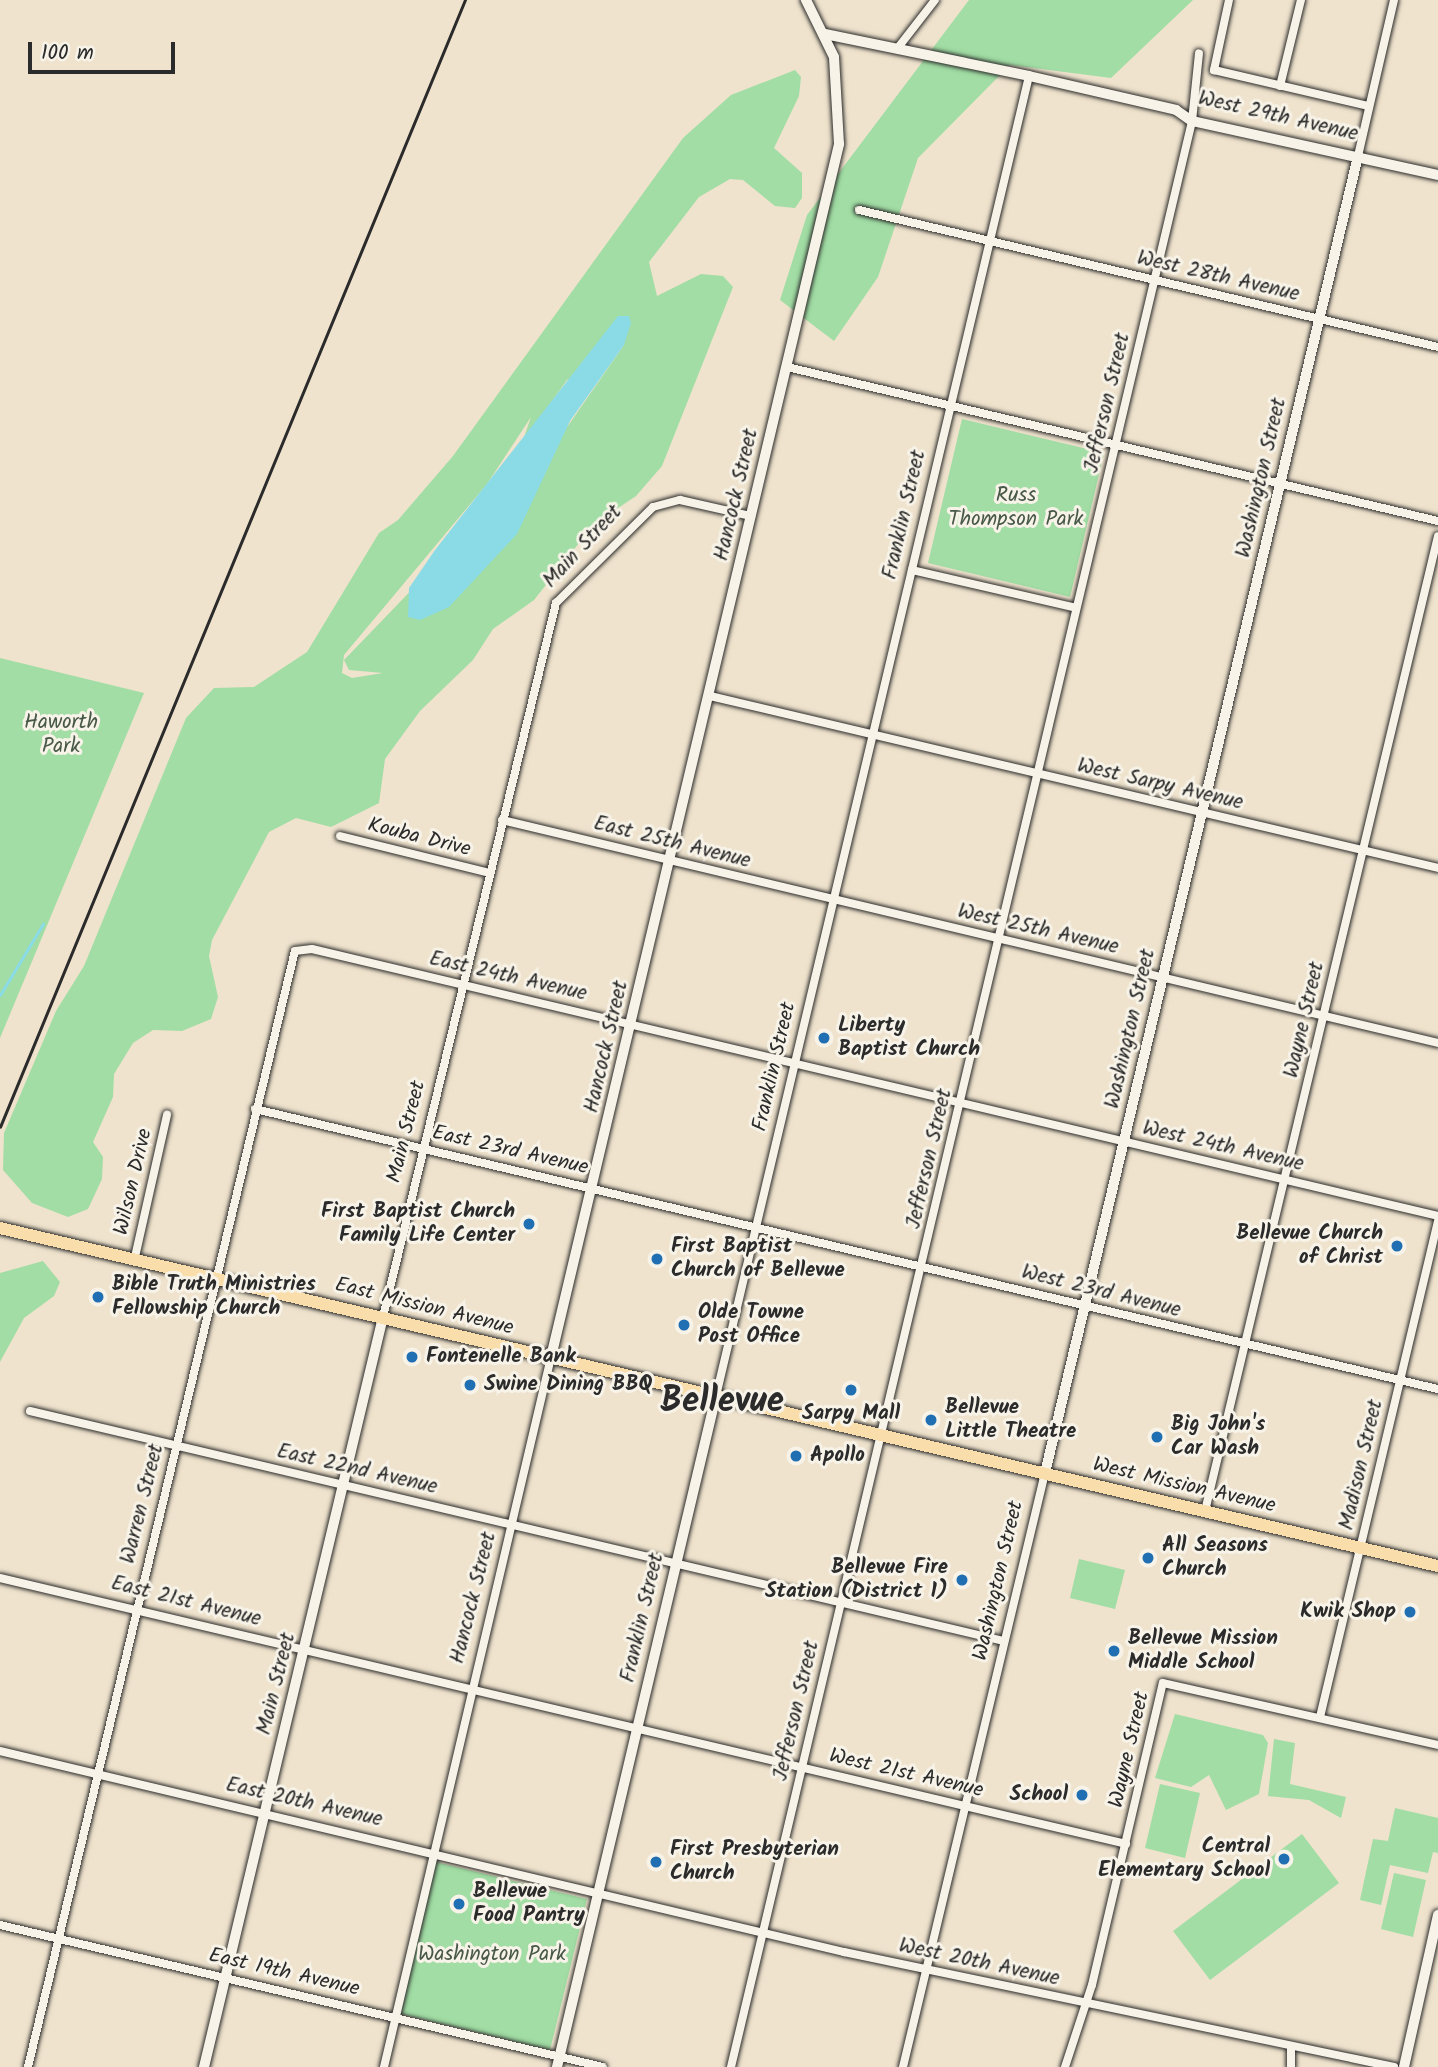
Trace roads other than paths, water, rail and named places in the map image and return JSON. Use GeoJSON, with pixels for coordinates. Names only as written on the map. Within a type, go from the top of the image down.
{"type":"FeatureCollection","features":[{"type":"Feature","properties":{"kind":"main road","name":"East Mission Avenue"},"geometry":{"type":"LineString","coordinates":[[0,1228],[135,1257],[716,1396]]}},
{"type":"Feature","properties":{"kind":"main road","name":"West Mission Avenue"},"geometry":{"type":"LineString","coordinates":[[716,1396],[1438,1566]]}},
{"type":"Feature","properties":{"kind":"main road","name":"Franklin Street"},"geometry":{"type":"LineString","coordinates":[[558,2062],[716,1396]]}},
{"type":"Feature","properties":{"kind":"street","name":"Hancock Street"},"geometry":{"type":"LineString","coordinates":[[384,2067],[839,144],[839,84],[825,34],[806,0]]}},
{"type":"Feature","properties":{"kind":"street"},"geometry":{"type":"LineString","coordinates":[[897,49],[935,0]]}},
{"type":"Feature","properties":{"kind":"street"},"geometry":{"type":"LineString","coordinates":[[1229,0],[1213,70],[1369,106]]}},
{"type":"Feature","properties":{"kind":"street"},"geometry":{"type":"LineString","coordinates":[[1280,86],[1301,0]]}},
{"type":"Feature","properties":{"kind":"street","name":"Washington Street"},"geometry":{"type":"LineString","coordinates":[[903,2067],[1394,0]]}},
{"type":"Feature","properties":{"kind":"street","name":"West 29th Avenue"},"geometry":{"type":"LineString","coordinates":[[825,34],[1177,110],[1192,121],[1438,175]]}},
{"type":"Feature","properties":{"kind":"street","name":"Jefferson Street"},"geometry":{"type":"LineString","coordinates":[[731,2067],[923,1267],[1192,121],[1199,53]]}},
{"type":"Feature","properties":{"kind":"street","name":"Franklin Street"},"geometry":{"type":"LineString","coordinates":[[716,1396],[1029,76]]}},
{"type":"Feature","properties":{"kind":"street","name":"West 28th Avenue"},"geometry":{"type":"LineString","coordinates":[[859,210],[1438,347]]}},
{"type":"Feature","properties":{"kind":"street"},"geometry":{"type":"LineString","coordinates":[[787,366],[1438,521]]}},
{"type":"Feature","properties":{"kind":"street","name":"Main Street"},"geometry":{"type":"LineString","coordinates":[[204,2067],[306,1650],[549,620],[563,593],[653,507],[680,500],[751,516]]}},
{"type":"Feature","properties":{"kind":"street","name":"Wayne Street"},"geometry":{"type":"LineString","coordinates":[[1205,1511],[1438,536]]}},
{"type":"Feature","properties":{"kind":"street"},"geometry":{"type":"LineString","coordinates":[[912,570],[1076,608]]}},
{"type":"Feature","properties":{"kind":"street","name":"West Sarpy Avenue"},"geometry":{"type":"LineString","coordinates":[[710,696],[1438,868]]}},
{"type":"Feature","properties":{"kind":"street","name":"East 25th Avenue"},"geometry":{"type":"LineString","coordinates":[[502,820],[834,900]]}},
{"type":"Feature","properties":{"kind":"street","name":"Kouba Drive"},"geometry":{"type":"LineString","coordinates":[[341,836],[489,873]]}},
{"type":"Feature","properties":{"kind":"street","name":"West 25th Avenue"},"geometry":{"type":"LineString","coordinates":[[834,900],[1438,1043]]}},
{"type":"Feature","properties":{"kind":"street","name":"East 24th Avenue"},"geometry":{"type":"LineString","coordinates":[[295,951],[312,948],[796,1063]]}},
{"type":"Feature","properties":{"kind":"street","name":"Warren Street"},"geometry":{"type":"LineString","coordinates":[[28,2067],[215,1276],[295,951]]}},
{"type":"Feature","properties":{"kind":"street","name":"West 24th Avenue"},"geometry":{"type":"LineString","coordinates":[[796,1063],[1438,1219]]}},
{"type":"Feature","properties":{"kind":"street","name":"East 23rd Avenue"},"geometry":{"type":"LineString","coordinates":[[255,1109],[757,1227]]}},
{"type":"Feature","properties":{"kind":"street","name":"Wilson Drive"},"geometry":{"type":"LineString","coordinates":[[135,1257],[167,1115]]}},
{"type":"Feature","properties":{"kind":"street","name":"Madison Street"},"geometry":{"type":"LineString","coordinates":[[1321,1717],[1438,1219]]}},
{"type":"Feature","properties":{"kind":"street","name":"West 23rd Avenue"},"geometry":{"type":"LineString","coordinates":[[757,1227],[1438,1389]]}},
{"type":"Feature","properties":{"kind":"street","name":"East 22nd Avenue"},"geometry":{"type":"LineString","coordinates":[[30,1411],[1004,1641]]}},
{"type":"Feature","properties":{"kind":"street","name":"East 21st Avenue"},"geometry":{"type":"LineString","coordinates":[[0,1578],[53,1588],[637,1728]]}},
{"type":"Feature","properties":{"kind":"street","name":"Wayne Street"},"geometry":{"type":"LineString","coordinates":[[1065,2067],[1126,1844],[1163,1683],[1321,1717]]}},
{"type":"Feature","properties":{"kind":"street"},"geometry":{"type":"LineString","coordinates":[[1321,1717],[1438,1745]]}},
{"type":"Feature","properties":{"kind":"street","name":"West 21st Avenue"},"geometry":{"type":"LineString","coordinates":[[637,1728],[1126,1844]]}},
{"type":"Feature","properties":{"kind":"street","name":"East 20th Avenue"},"geometry":{"type":"LineString","coordinates":[[0,1751],[599,1891]]}},
{"type":"Feature","properties":{"kind":"street","name":"West 20th Avenue"},"geometry":{"type":"LineString","coordinates":[[599,1891],[926,1970],[1084,2000],[1394,2067]]}},
{"type":"Feature","properties":{"kind":"street"},"geometry":{"type":"LineString","coordinates":[[1404,2067],[1438,1915]]}},
{"type":"Feature","properties":{"kind":"street","name":"East 19th Avenue"},"geometry":{"type":"LineString","coordinates":[[0,1925],[396,2017],[558,2062],[603,2067]]}},
{"type":"Feature","properties":{"kind":"street"},"geometry":{"type":"LineString","coordinates":[[1291,2067],[1292,2046]]}},
{"type":"Feature","properties":{"kind":"water"},"geometry":{"type":"Polygon","coordinates":[[[618,316],[629,316],[631,323],[624,345],[570,421],[517,534],[449,607],[420,620],[408,617],[409,588],[435,550],[618,316]]]}},
{"type":"Feature","properties":{"kind":"waterway"},"geometry":{"type":"LineString","coordinates":[[0,995],[43,924]]}},
{"type":"Feature","properties":{"kind":"railway"},"geometry":{"type":"LineString","coordinates":[[0,1127],[465,0]]}},
{"type":"Feature","properties":{"kind":"place","name":"Liberty Baptist Church"},"geometry":{"type":"Point","coordinates":[824,1038]}},
{"type":"Feature","properties":{"kind":"place","name":"First Baptist Church Family Life Center"},"geometry":{"type":"Point","coordinates":[529,1224]}},
{"type":"Feature","properties":{"kind":"place","name":"Bellevue Church of Christ"},"geometry":{"type":"Point","coordinates":[1397,1246]}},
{"type":"Feature","properties":{"kind":"place","name":"First Baptist Church of Bellevue"},"geometry":{"type":"Point","coordinates":[657,1259]}},
{"type":"Feature","properties":{"kind":"place","name":"Bible Truth Ministries Fellowship Church"},"geometry":{"type":"Point","coordinates":[98,1297]}},
{"type":"Feature","properties":{"kind":"place","name":"Olde Towne Post Office"},"geometry":{"type":"Point","coordinates":[684,1325]}},
{"type":"Feature","properties":{"kind":"place","name":"Fontenelle Bank"},"geometry":{"type":"Point","coordinates":[412,1357]}},
{"type":"Feature","properties":{"kind":"place","name":"Swine Dining BBQ"},"geometry":{"type":"Point","coordinates":[470,1385]}},
{"type":"Feature","properties":{"kind":"place","name":"Sarpy Mall"},"geometry":{"type":"Point","coordinates":[851,1390]}},
{"type":"Feature","properties":{"kind":"place","name":"Bellevue Little Theatre"},"geometry":{"type":"Point","coordinates":[931,1420]}},
{"type":"Feature","properties":{"kind":"place","name":"Big John's Car Wash"},"geometry":{"type":"Point","coordinates":[1157,1437]}},
{"type":"Feature","properties":{"kind":"place","name":"Apollo"},"geometry":{"type":"Point","coordinates":[796,1456]}},
{"type":"Feature","properties":{"kind":"place","name":"All Seasons Church"},"geometry":{"type":"Point","coordinates":[1148,1558]}},
{"type":"Feature","properties":{"kind":"place","name":"Bellevue Fire Station (District 1)"},"geometry":{"type":"Point","coordinates":[962,1580]}},
{"type":"Feature","properties":{"kind":"place","name":"Kwik Shop"},"geometry":{"type":"Point","coordinates":[1410,1612]}},
{"type":"Feature","properties":{"kind":"place","name":"Bellevue Mission Middle School"},"geometry":{"type":"Point","coordinates":[1114,1651]}},
{"type":"Feature","properties":{"kind":"place","name":"School"},"geometry":{"type":"Point","coordinates":[1082,1795]}},
{"type":"Feature","properties":{"kind":"place","name":"Central Elementary School"},"geometry":{"type":"Point","coordinates":[1284,1859]}},
{"type":"Feature","properties":{"kind":"place","name":"First Presbyterian Church"},"geometry":{"type":"Point","coordinates":[656,1862]}},
{"type":"Feature","properties":{"kind":"place","name":"Bellevue Food Pantry"},"geometry":{"type":"Point","coordinates":[459,1904]}},
{"type":"Feature","properties":{"kind":"district","name":"Bellevue"},"geometry":{"type":"Point","coordinates":[722,1402]}},
{"type":"Feature","properties":{"kind":"park label","name":"Russ Thompson Park"},"geometry":{"type":"Point","coordinates":[1016,508]}},
{"type":"Feature","properties":{"kind":"park label","name":"Haworth Park"},"geometry":{"type":"Point","coordinates":[61,735]}},
{"type":"Feature","properties":{"kind":"park label","name":"Washington Park"},"geometry":{"type":"Point","coordinates":[492,1955]}}]}
